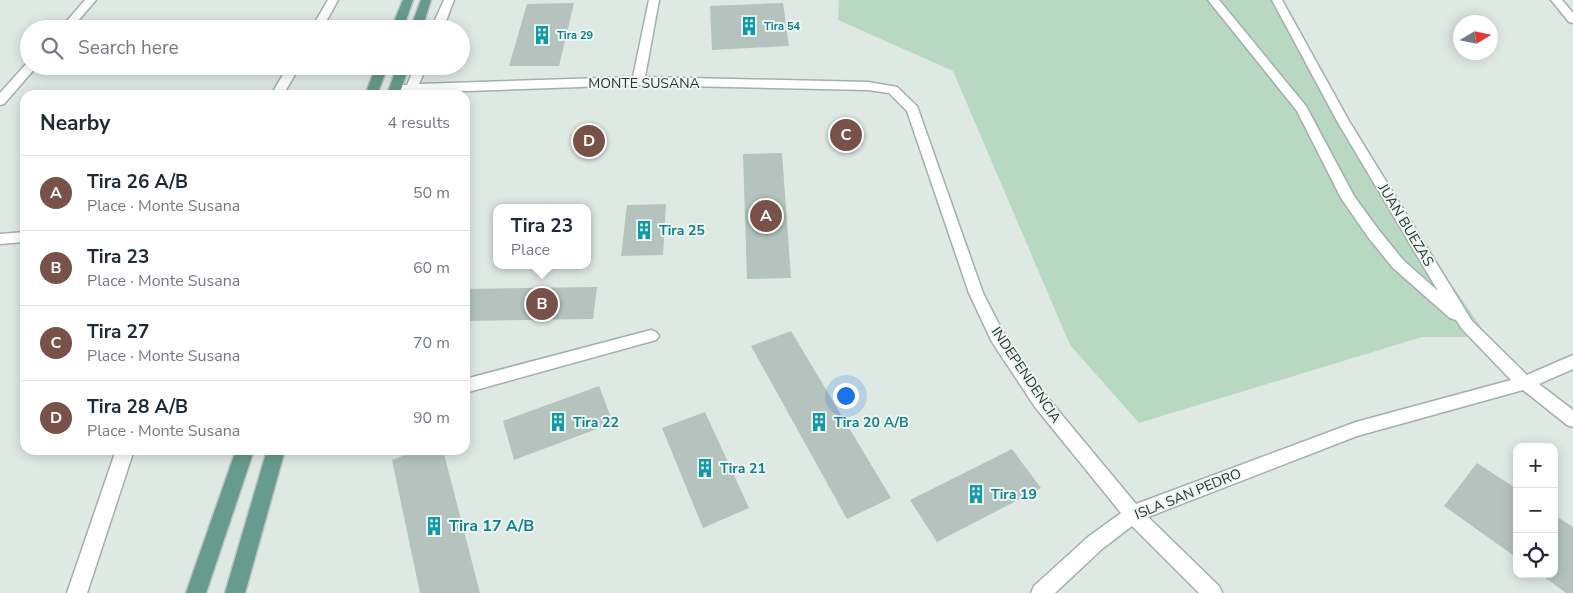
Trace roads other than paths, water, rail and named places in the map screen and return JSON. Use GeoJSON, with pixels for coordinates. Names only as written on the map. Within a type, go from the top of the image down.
{"type":"FeatureCollection","features":[{"type":"Feature","properties":{"kind":"main road"},"geometry":{"type":"LineString","coordinates":[[400,20],[408,0]]}},
{"type":"Feature","properties":{"kind":"main road"},"geometry":{"type":"LineString","coordinates":[[419,20],[426,0]]}},
{"type":"Feature","properties":{"kind":"main road"},"geometry":{"type":"LineString","coordinates":[[373,90],[379,75]]}},
{"type":"Feature","properties":{"kind":"main road"},"geometry":{"type":"LineString","coordinates":[[395,90],[399,75]]}},
{"type":"Feature","properties":{"kind":"main road"},"geometry":{"type":"LineString","coordinates":[[196,593],[243,455]]}},
{"type":"Feature","properties":{"kind":"main road"},"geometry":{"type":"LineString","coordinates":[[235,593],[275,455]]}},
{"type":"Feature","properties":{"kind":"street"},"geometry":{"type":"LineString","coordinates":[[73,20],[91,0]]}},
{"type":"Feature","properties":{"kind":"street"},"geometry":{"type":"LineString","coordinates":[[321,20],[333,0]]}},
{"type":"Feature","properties":{"kind":"street"},"geometry":{"type":"LineString","coordinates":[[441,20],[449,0]]}},
{"type":"Feature","properties":{"kind":"street"},"geometry":{"type":"LineString","coordinates":[[638,81],[654,0]]}},
{"type":"Feature","properties":{"kind":"street"},"geometry":{"type":"LineString","coordinates":[[1213,0],[1302,109],[1348,198],[1373,233],[1398,264],[1467,325]]}},
{"type":"Feature","properties":{"kind":"street","name":"JUAN BUEZAS"},"geometry":{"type":"LineString","coordinates":[[1277,0],[1343,121],[1467,325],[1525,382],[1573,420]]}},
{"type":"Feature","properties":{"kind":"street"},"geometry":{"type":"LineString","coordinates":[[1556,0],[1573,20]]}},
{"type":"Feature","properties":{"kind":"street"},"geometry":{"type":"LineString","coordinates":[[0,101],[23,75]]}},
{"type":"Feature","properties":{"kind":"street"},"geometry":{"type":"LineString","coordinates":[[280,90],[289,75]]}},
{"type":"Feature","properties":{"kind":"street"},"geometry":{"type":"LineString","coordinates":[[411,89],[417,75]]}},
{"type":"Feature","properties":{"kind":"street","name":"MONTE SUSANA"},"geometry":{"type":"LineString","coordinates":[[405,90],[638,81],[868,86],[893,90]]}},
{"type":"Feature","properties":{"kind":"street","name":"INDEPENDENCIA"},"geometry":{"type":"LineString","coordinates":[[893,90],[913,109],[976,293],[998,338],[1041,402],[1133,514],[1212,593]]}},
{"type":"Feature","properties":{"kind":"street"},"geometry":{"type":"LineString","coordinates":[[0,238],[20,237]]}},
{"type":"Feature","properties":{"kind":"street"},"geometry":{"type":"LineString","coordinates":[[470,385],[651,336]]}},
{"type":"Feature","properties":{"kind":"street"},"geometry":{"type":"LineString","coordinates":[[1525,382],[1573,362]]}},
{"type":"Feature","properties":{"kind":"street","name":"ISLA SAN PEDRO"},"geometry":{"type":"LineString","coordinates":[[1041,593],[1094,543],[1133,514],[1356,429],[1525,382]]}},
{"type":"Feature","properties":{"kind":"street"},"geometry":{"type":"LineString","coordinates":[[77,593],[123,455]]}},
{"type":"Feature","properties":{"kind":"place","name":"Tira 54"},"geometry":{"type":"Point","coordinates":[749,26]}},
{"type":"Feature","properties":{"kind":"place","name":"Tira 29"},"geometry":{"type":"Point","coordinates":[542,35]}},
{"type":"Feature","properties":{"kind":"place","name":"Tira 27"},"geometry":{"type":"Point","coordinates":[846,135]}},
{"type":"Feature","properties":{"kind":"place","name":"Tira 28 A/B"},"geometry":{"type":"Point","coordinates":[589,141]}},
{"type":"Feature","properties":{"kind":"place","name":"Tira 26 A/B"},"geometry":{"type":"Point","coordinates":[766,216]}},
{"type":"Feature","properties":{"kind":"place","name":"Tira 25"},"geometry":{"type":"Point","coordinates":[644,230]}},
{"type":"Feature","properties":{"kind":"place","name":"Tira 23"},"geometry":{"type":"Point","coordinates":[542,304]}},
{"type":"Feature","properties":{"kind":"place","name":"Tira 22"},"geometry":{"type":"Point","coordinates":[558,422]}},
{"type":"Feature","properties":{"kind":"place","name":"Tira 20 A/B"},"geometry":{"type":"Point","coordinates":[819,422]}},
{"type":"Feature","properties":{"kind":"place","name":"Tira 21"},"geometry":{"type":"Point","coordinates":[705,468]}},
{"type":"Feature","properties":{"kind":"place","name":"Tira 19"},"geometry":{"type":"Point","coordinates":[976,494]}},
{"type":"Feature","properties":{"kind":"place","name":"Tira 17 A/B"},"geometry":{"type":"Point","coordinates":[434,526]}}]}
